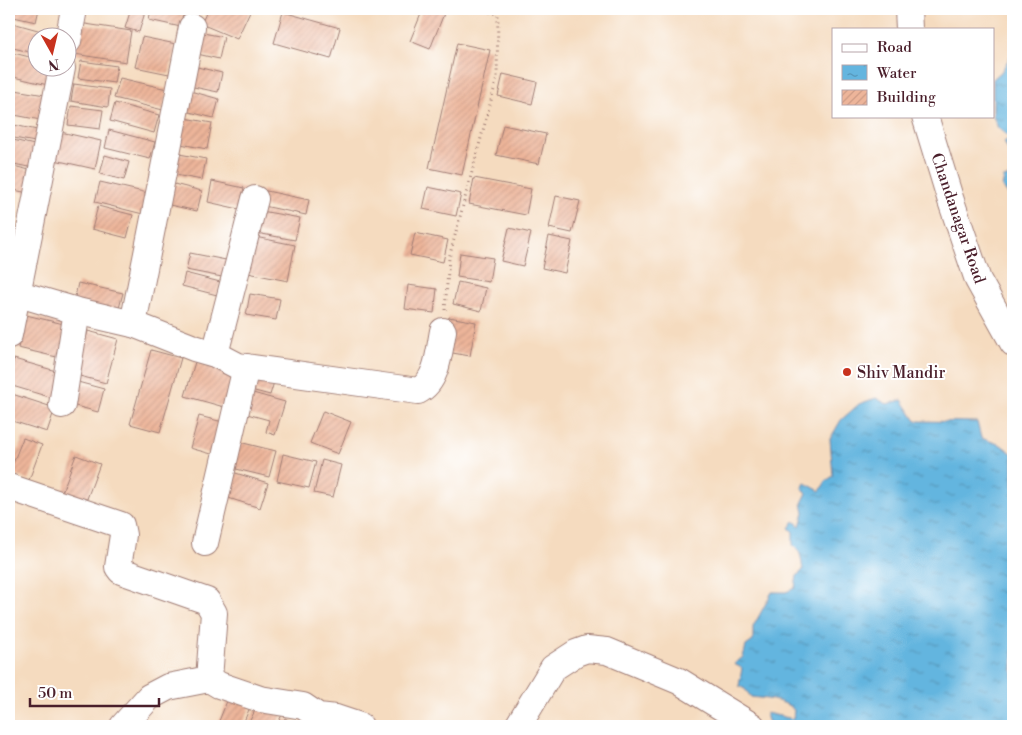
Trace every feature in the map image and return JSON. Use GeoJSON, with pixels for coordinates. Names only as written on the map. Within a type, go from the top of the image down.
{"type":"FeatureCollection","features":[{"type":"Feature","properties":{"kind":"street"},"geometry":{"type":"LineString","coordinates":[[70,28],[74,9]]}},
{"type":"Feature","properties":{"kind":"street"},"geometry":{"type":"LineString","coordinates":[[908,9],[909,28]]}},
{"type":"Feature","properties":{"kind":"street"},"geometry":{"type":"LineString","coordinates":[[133,324],[192,27]]}},
{"type":"Feature","properties":{"kind":"street"},"geometry":{"type":"LineString","coordinates":[[9,335],[13,292],[60,78]]}},
{"type":"Feature","properties":{"kind":"street","name":"Chandanagar Road"},"geometry":{"type":"LineString","coordinates":[[927,118],[950,198],[978,280],[1013,343]]}},
{"type":"Feature","properties":{"kind":"street"},"geometry":{"type":"LineString","coordinates":[[215,354],[256,199]]}},
{"type":"Feature","properties":{"kind":"street"},"geometry":{"type":"LineString","coordinates":[[13,292],[77,311],[133,324],[194,348],[215,354],[238,366],[418,391],[426,387],[432,379],[443,331]]}},
{"type":"Feature","properties":{"kind":"street"},"geometry":{"type":"LineString","coordinates":[[62,404],[77,311]]}},
{"type":"Feature","properties":{"kind":"street"},"geometry":{"type":"LineString","coordinates":[[205,543],[246,367]]}},
{"type":"Feature","properties":{"kind":"street"},"geometry":{"type":"LineString","coordinates":[[9,487],[121,525],[122,535],[118,567],[121,571],[207,601],[214,613],[210,679]]}},
{"type":"Feature","properties":{"kind":"street"},"geometry":{"type":"LineString","coordinates":[[518,726],[553,668],[576,653],[587,649],[607,651],[679,681],[752,726]]}},
{"type":"Feature","properties":{"kind":"street"},"geometry":{"type":"LineString","coordinates":[[123,726],[149,697],[168,688],[210,679],[219,685],[260,699],[303,706],[315,721],[336,718],[360,726]]}},
{"type":"Feature","properties":{"kind":"path"},"geometry":{"type":"LineString","coordinates":[[443,331],[449,258],[497,78],[498,14],[477,9]]}},
{"type":"Feature","properties":{"kind":"water"},"geometry":{"type":"Polygon","coordinates":[[[1013,52],[1013,175],[1012,159],[1004,142],[1010,138],[998,128],[994,118],[994,78],[1001,72],[1013,52]]]}},
{"type":"Feature","properties":{"kind":"water"},"geometry":{"type":"Polygon","coordinates":[[[1013,175],[1013,201],[1002,187],[1004,178],[1013,175]]]}},
{"type":"Feature","properties":{"kind":"water"},"geometry":{"type":"Polygon","coordinates":[[[876,398],[887,404],[902,400],[916,421],[977,422],[981,438],[1001,445],[1013,454],[1013,726],[804,726],[796,723],[778,726],[768,721],[766,713],[793,719],[794,710],[780,702],[751,697],[745,689],[739,686],[742,668],[734,664],[743,657],[746,646],[753,641],[753,627],[772,592],[786,592],[795,588],[797,576],[803,570],[800,553],[793,545],[793,532],[789,528],[794,521],[800,526],[804,513],[802,503],[807,493],[802,488],[805,483],[820,491],[826,481],[833,476],[830,439],[841,420],[859,404],[876,398]]]}},
{"type":"Feature","properties":{"kind":"building"},"geometry":{"type":"Polygon","coordinates":[[[10,9],[39,9],[36,22],[9,16],[10,9]]]}},
{"type":"Feature","properties":{"kind":"building"},"geometry":{"type":"Polygon","coordinates":[[[131,9],[146,9],[139,32],[125,28],[131,9]]]}},
{"type":"Feature","properties":{"kind":"building"},"geometry":{"type":"Polygon","coordinates":[[[151,9],[184,9],[181,27],[149,20],[151,9]]]}},
{"type":"Feature","properties":{"kind":"building"},"geometry":{"type":"Polygon","coordinates":[[[208,9],[251,9],[237,39],[201,24],[208,9]]]}},
{"type":"Feature","properties":{"kind":"building"},"geometry":{"type":"Polygon","coordinates":[[[423,9],[440,9],[445,11],[430,49],[410,41],[423,9]]]}},
{"type":"Feature","properties":{"kind":"building"},"geometry":{"type":"Polygon","coordinates":[[[283,12],[340,28],[331,59],[274,43],[283,12]]]}},
{"type":"Feature","properties":{"kind":"building"},"geometry":{"type":"Polygon","coordinates":[[[9,22],[31,28],[28,28],[28,52],[9,47],[9,22]]]}},
{"type":"Feature","properties":{"kind":"building"},"geometry":{"type":"Polygon","coordinates":[[[79,23],[131,31],[126,62],[78,55],[79,23]]]}},
{"type":"Feature","properties":{"kind":"building"},"geometry":{"type":"Polygon","coordinates":[[[198,32],[224,37],[219,59],[193,53],[198,32]]]}},
{"type":"Feature","properties":{"kind":"building"},"geometry":{"type":"Polygon","coordinates":[[[142,37],[176,44],[169,74],[135,67],[142,37]]]}},
{"type":"Feature","properties":{"kind":"building"},"geometry":{"type":"Polygon","coordinates":[[[457,43],[490,50],[462,175],[429,168],[457,43]]]}},
{"type":"Feature","properties":{"kind":"building"},"geometry":{"type":"Polygon","coordinates":[[[9,52],[28,57],[28,78],[50,78],[48,85],[9,76],[9,52]]]}},
{"type":"Feature","properties":{"kind":"building"},"geometry":{"type":"Polygon","coordinates":[[[81,61],[117,66],[114,83],[78,78],[81,61]]]}},
{"type":"Feature","properties":{"kind":"building"},"geometry":{"type":"Polygon","coordinates":[[[189,65],[222,73],[218,92],[184,85],[189,65]]]}},
{"type":"Feature","properties":{"kind":"building"},"geometry":{"type":"Polygon","coordinates":[[[503,74],[537,82],[532,104],[498,96],[503,74]]]}},
{"type":"Feature","properties":{"kind":"building"},"geometry":{"type":"Polygon","coordinates":[[[120,78],[167,89],[163,110],[114,98],[120,78]]]}},
{"type":"Feature","properties":{"kind":"building"},"geometry":{"type":"Polygon","coordinates":[[[74,84],[110,89],[108,107],[71,101],[74,84]]]}},
{"type":"Feature","properties":{"kind":"building"},"geometry":{"type":"Polygon","coordinates":[[[9,89],[51,96],[46,121],[9,114],[9,89]]]}},
{"type":"Feature","properties":{"kind":"building"},"geometry":{"type":"Polygon","coordinates":[[[190,91],[219,99],[214,118],[185,111],[190,91]]]}},
{"type":"Feature","properties":{"kind":"building"},"geometry":{"type":"Polygon","coordinates":[[[115,103],[159,115],[154,133],[110,121],[115,103]]]}},
{"type":"Feature","properties":{"kind":"building"},"geometry":{"type":"Polygon","coordinates":[[[71,106],[103,110],[100,129],[68,125],[71,106]]]}},
{"type":"Feature","properties":{"kind":"building"},"geometry":{"type":"Polygon","coordinates":[[[179,117],[212,123],[207,149],[175,143],[179,117]]]}},
{"type":"Feature","properties":{"kind":"building"},"geometry":{"type":"Polygon","coordinates":[[[9,124],[42,131],[40,143],[9,137],[9,124]]]}},
{"type":"Feature","properties":{"kind":"building"},"geometry":{"type":"Polygon","coordinates":[[[503,125],[546,134],[539,164],[496,155],[503,125]]]}},
{"type":"Feature","properties":{"kind":"building"},"geometry":{"type":"Polygon","coordinates":[[[109,130],[155,142],[150,159],[105,148],[109,130]]]}},
{"type":"Feature","properties":{"kind":"building"},"geometry":{"type":"Polygon","coordinates":[[[56,131],[101,141],[95,169],[50,159],[56,131]]]}},
{"type":"Feature","properties":{"kind":"building"},"geometry":{"type":"Polygon","coordinates":[[[9,139],[43,147],[38,169],[9,163],[9,139]]]}},
{"type":"Feature","properties":{"kind":"building"},"geometry":{"type":"Polygon","coordinates":[[[174,153],[206,159],[202,180],[170,174],[174,153]]]}},
{"type":"Feature","properties":{"kind":"building"},"geometry":{"type":"Polygon","coordinates":[[[105,155],[129,162],[124,180],[100,174],[105,155]]]}},
{"type":"Feature","properties":{"kind":"building"},"geometry":{"type":"Polygon","coordinates":[[[9,165],[38,172],[33,194],[9,189],[9,165]]]}},
{"type":"Feature","properties":{"kind":"building"},"geometry":{"type":"Polygon","coordinates":[[[474,178],[531,189],[526,215],[469,204],[474,178]]]}},
{"type":"Feature","properties":{"kind":"building"},"geometry":{"type":"Polygon","coordinates":[[[212,181],[244,188],[239,209],[208,202],[212,181]]]}},
{"type":"Feature","properties":{"kind":"building"},"geometry":{"type":"Polygon","coordinates":[[[100,182],[148,193],[143,214],[95,202],[100,182]]]}},
{"type":"Feature","properties":{"kind":"building"},"geometry":{"type":"Polygon","coordinates":[[[170,183],[202,191],[197,211],[165,204],[170,183]]]}},
{"type":"Feature","properties":{"kind":"building"},"geometry":{"type":"Polygon","coordinates":[[[428,187],[461,194],[456,216],[423,209],[428,187]]]}},
{"type":"Feature","properties":{"kind":"building"},"geometry":{"type":"Polygon","coordinates":[[[262,190],[309,200],[306,215],[259,205],[262,190]]]}},
{"type":"Feature","properties":{"kind":"building"},"geometry":{"type":"Polygon","coordinates":[[[556,196],[580,201],[572,233],[549,228],[556,196]]]}},
{"type":"Feature","properties":{"kind":"building"},"geometry":{"type":"Polygon","coordinates":[[[98,206],[133,215],[127,238],[92,229],[98,206]]]}},
{"type":"Feature","properties":{"kind":"building"},"geometry":{"type":"Polygon","coordinates":[[[256,210],[300,218],[295,240],[251,232],[256,210]]]}},
{"type":"Feature","properties":{"kind":"building"},"geometry":{"type":"Polygon","coordinates":[[[509,228],[531,233],[523,266],[501,261],[509,228]]]}},
{"type":"Feature","properties":{"kind":"building"},"geometry":{"type":"Polygon","coordinates":[[[9,230],[20,233],[16,256],[9,254],[9,230]]]}},
{"type":"Feature","properties":{"kind":"building"},"geometry":{"type":"Polygon","coordinates":[[[415,233],[448,240],[443,262],[410,255],[415,233]]]}},
{"type":"Feature","properties":{"kind":"building"},"geometry":{"type":"Polygon","coordinates":[[[549,236],[572,241],[565,273],[542,268],[549,236]]]}},
{"type":"Feature","properties":{"kind":"building"},"geometry":{"type":"Polygon","coordinates":[[[255,237],[295,245],[288,281],[248,273],[255,237]]]}},
{"type":"Feature","properties":{"kind":"building"},"geometry":{"type":"Polygon","coordinates":[[[190,253],[231,261],[227,278],[186,270],[190,253]]]}},
{"type":"Feature","properties":{"kind":"building"},"geometry":{"type":"Polygon","coordinates":[[[460,253],[493,258],[489,282],[457,277],[460,253]]]}},
{"type":"Feature","properties":{"kind":"building"},"geometry":{"type":"Polygon","coordinates":[[[185,273],[220,282],[217,295],[182,286],[185,273]]]}},
{"type":"Feature","properties":{"kind":"building"},"geometry":{"type":"Polygon","coordinates":[[[458,282],[486,288],[481,311],[453,304],[458,282]]]}},
{"type":"Feature","properties":{"kind":"building"},"geometry":{"type":"Polygon","coordinates":[[[78,283],[123,293],[117,316],[73,306],[78,283]]]}},
{"type":"Feature","properties":{"kind":"building"},"geometry":{"type":"Polygon","coordinates":[[[408,285],[437,289],[434,313],[405,309],[408,285]]]}},
{"type":"Feature","properties":{"kind":"building"},"geometry":{"type":"Polygon","coordinates":[[[250,294],[280,299],[276,320],[246,315],[250,294]]]}},
{"type":"Feature","properties":{"kind":"building"},"geometry":{"type":"Polygon","coordinates":[[[26,315],[68,325],[61,358],[18,348],[26,315]]]}},
{"type":"Feature","properties":{"kind":"building"},"geometry":{"type":"Polygon","coordinates":[[[449,317],[476,322],[470,356],[441,351],[449,317]]]}},
{"type":"Feature","properties":{"kind":"building"},"geometry":{"type":"Polygon","coordinates":[[[88,331],[118,339],[106,383],[76,375],[88,331]]]}},
{"type":"Feature","properties":{"kind":"building"},"geometry":{"type":"Polygon","coordinates":[[[151,350],[181,358],[160,432],[130,424],[151,350]]]}},
{"type":"Feature","properties":{"kind":"building"},"geometry":{"type":"Polygon","coordinates":[[[14,359],[63,373],[56,399],[9,385],[9,377],[14,359]]]}},
{"type":"Feature","properties":{"kind":"building"},"geometry":{"type":"Polygon","coordinates":[[[195,362],[234,373],[224,407],[185,396],[195,362]]]}},
{"type":"Feature","properties":{"kind":"building"},"geometry":{"type":"Polygon","coordinates":[[[250,376],[274,382],[270,395],[247,389],[250,376]]]}},
{"type":"Feature","properties":{"kind":"building"},"geometry":{"type":"Polygon","coordinates":[[[74,381],[104,389],[98,412],[68,404],[74,381]]]}},
{"type":"Feature","properties":{"kind":"building"},"geometry":{"type":"Polygon","coordinates":[[[9,393],[55,408],[47,432],[9,420],[9,393]]]}},
{"type":"Feature","properties":{"kind":"building"},"geometry":{"type":"Polygon","coordinates":[[[253,393],[285,402],[275,435],[266,432],[269,420],[247,414],[253,393]]]}},
{"type":"Feature","properties":{"kind":"building"},"geometry":{"type":"Polygon","coordinates":[[[323,411],[351,422],[338,454],[310,443],[323,411]]]}},
{"type":"Feature","properties":{"kind":"building"},"geometry":{"type":"Polygon","coordinates":[[[199,416],[223,422],[215,455],[190,448],[199,416]]]}},
{"type":"Feature","properties":{"kind":"building"},"geometry":{"type":"Polygon","coordinates":[[[23,438],[42,445],[29,480],[9,473],[23,438]]]}},
{"type":"Feature","properties":{"kind":"building"},"geometry":{"type":"Polygon","coordinates":[[[235,441],[276,451],[269,477],[228,467],[235,441]]]}},
{"type":"Feature","properties":{"kind":"building"},"geometry":{"type":"Polygon","coordinates":[[[283,454],[316,462],[309,488],[277,481],[283,454]]]}},
{"type":"Feature","properties":{"kind":"building"},"geometry":{"type":"Polygon","coordinates":[[[76,455],[100,464],[85,504],[61,495],[76,455]]]}},
{"type":"Feature","properties":{"kind":"building"},"geometry":{"type":"Polygon","coordinates":[[[322,460],[341,465],[333,497],[314,493],[322,460]]]}},
{"type":"Feature","properties":{"kind":"building"},"geometry":{"type":"Polygon","coordinates":[[[229,471],[268,483],[260,508],[222,496],[229,471]]]}},
{"type":"Feature","properties":{"kind":"building"},"geometry":{"type":"Polygon","coordinates":[[[229,696],[251,705],[242,726],[217,726],[229,696]]]}},
{"type":"Feature","properties":{"kind":"building"},"geometry":{"type":"Polygon","coordinates":[[[259,703],[282,715],[276,726],[247,726],[259,703]]]}},
{"type":"Feature","properties":{"kind":"building"},"geometry":{"type":"Polygon","coordinates":[[[285,718],[298,726],[280,726],[285,718]]]}},
{"type":"Feature","properties":{"kind":"place","name":"Shiv Mandir"},"geometry":{"type":"Point","coordinates":[847,372]}}]}
